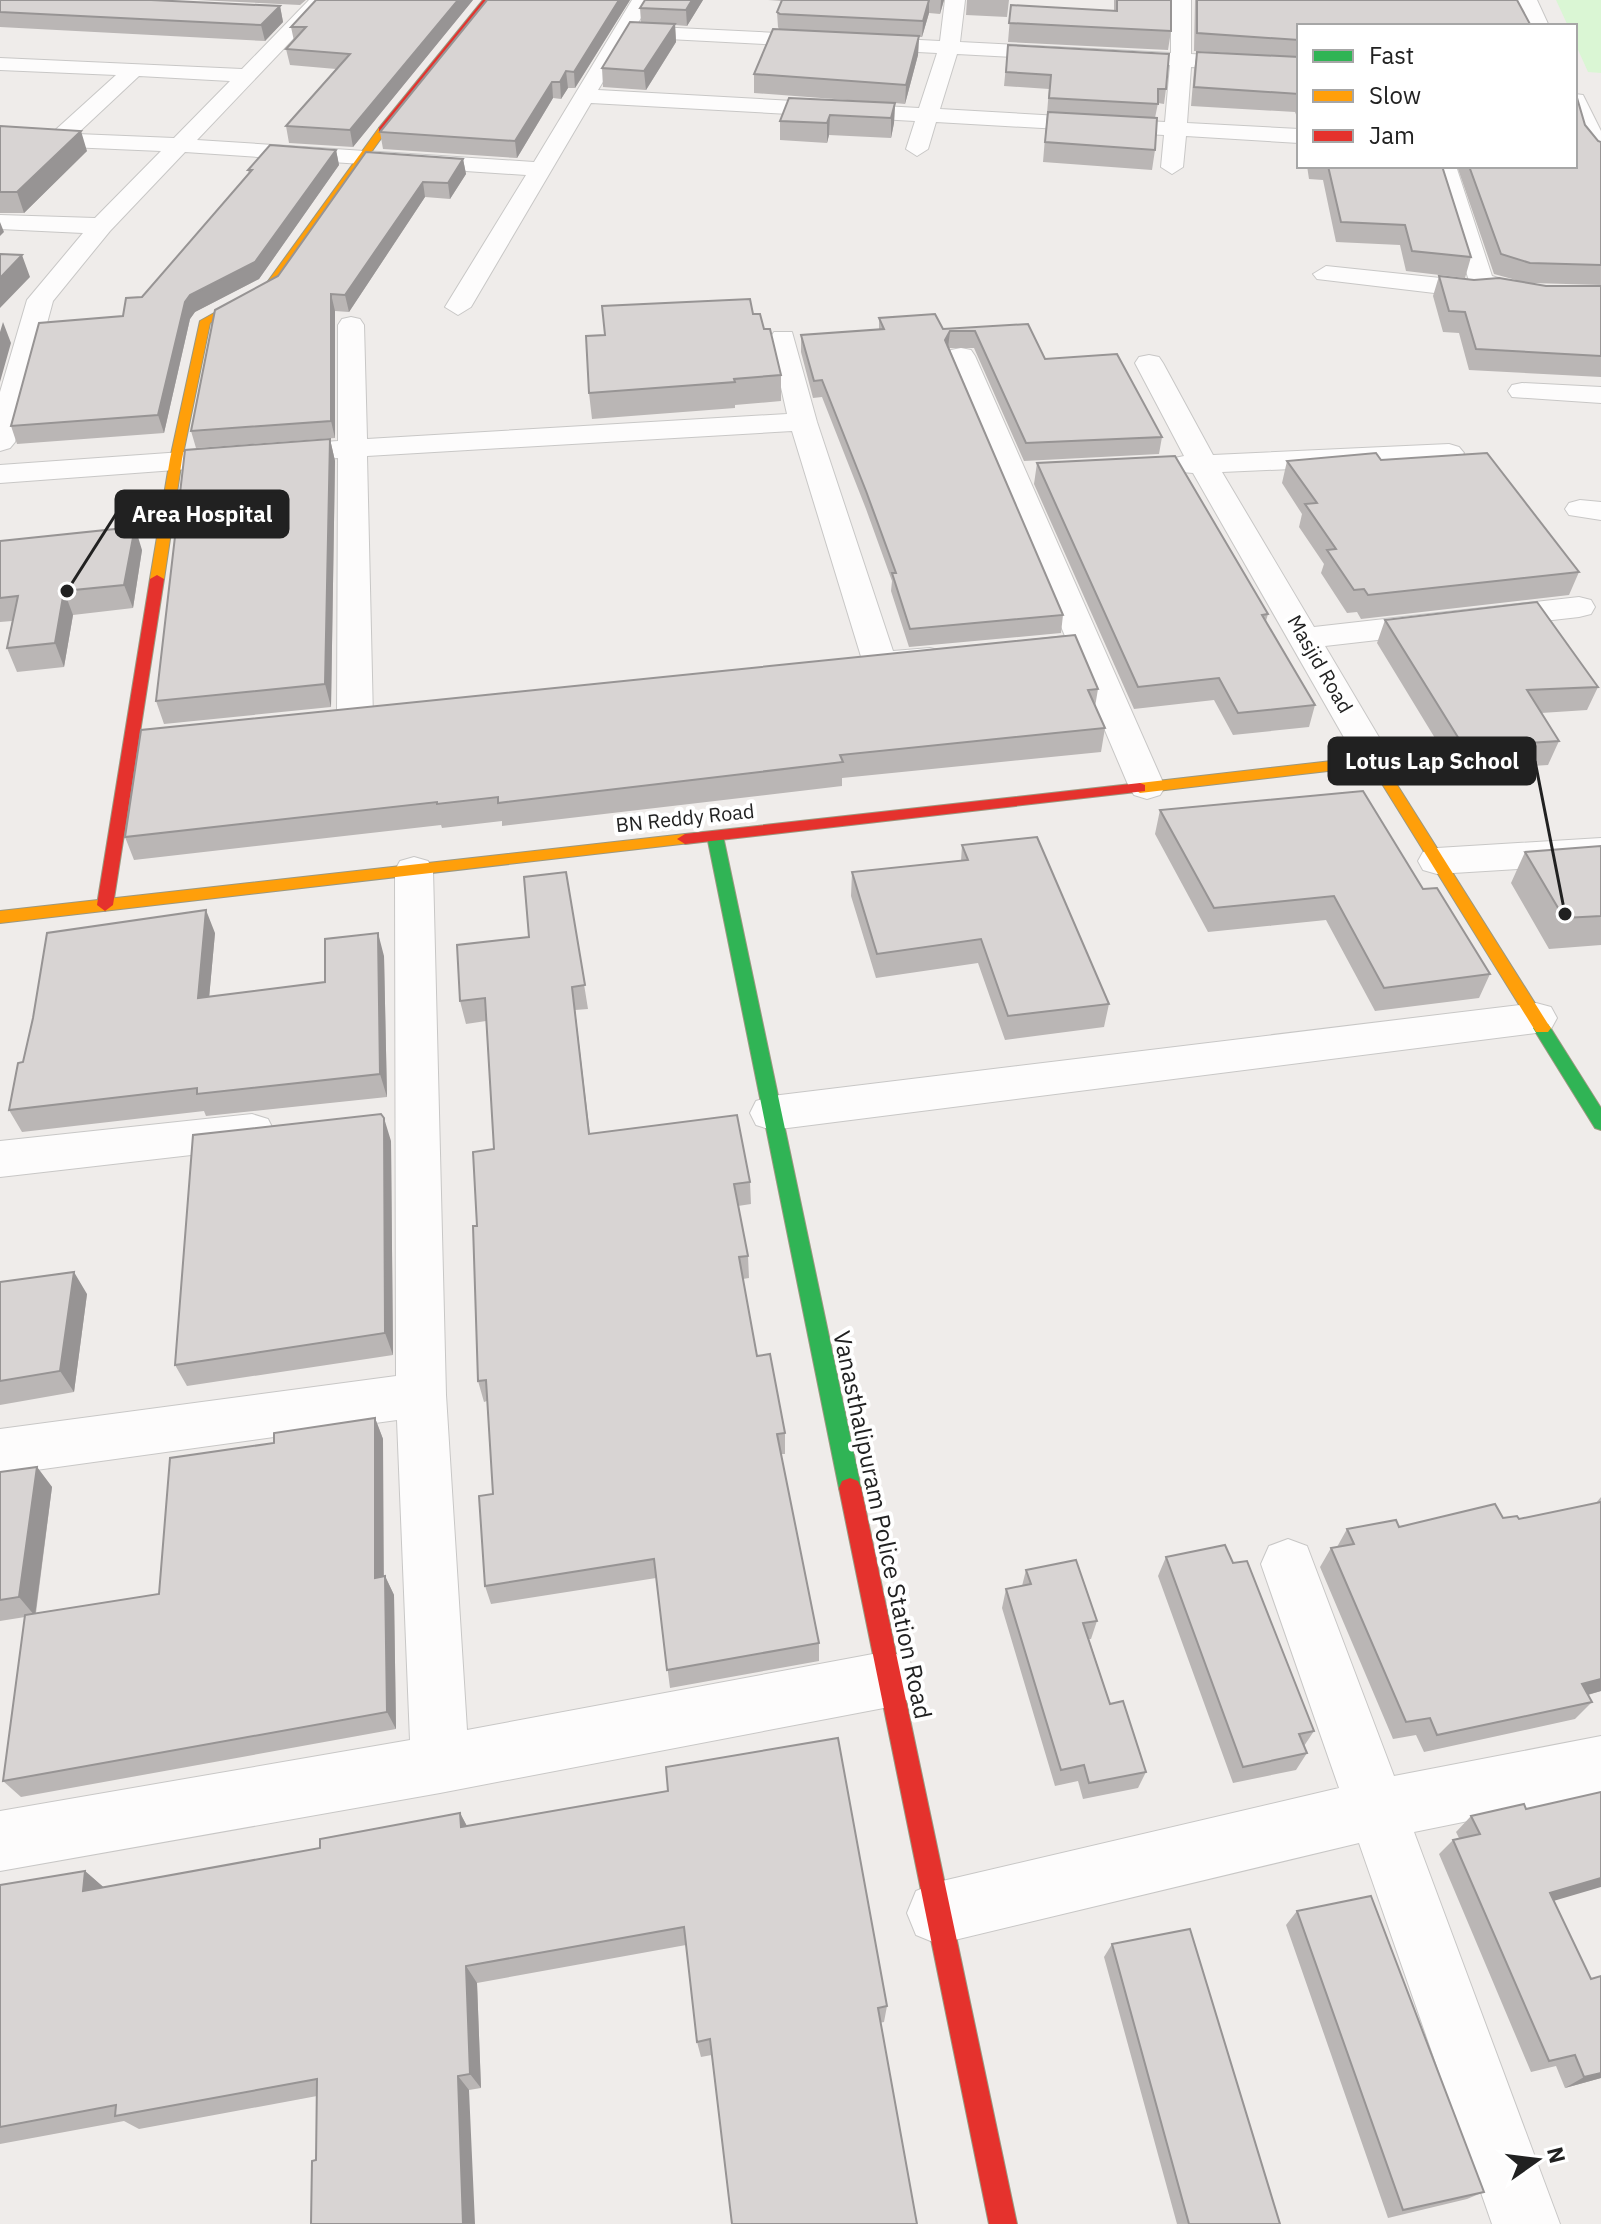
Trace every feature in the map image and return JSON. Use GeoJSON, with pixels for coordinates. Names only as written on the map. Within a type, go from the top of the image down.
{"type":"FeatureCollection","features":[{"type":"Feature","properties":{"kind":"street"},"geometry":{"type":"LineString","coordinates":[[105,905],[146,740],[176,459],[205,321],[237,307],[270,286],[360,158],[487,0]]}},
{"type":"Feature","properties":{"kind":"street"},"geometry":{"type":"LineString","coordinates":[[458,307],[642,0]]}},
{"type":"Feature","properties":{"kind":"street"},"geometry":{"type":"LineString","coordinates":[[917,149],[931,116],[949,48],[955,0]]}},
{"type":"Feature","properties":{"kind":"street"},"geometry":{"type":"LineString","coordinates":[[1172,167],[1181,59],[1181,0]]}},
{"type":"Feature","properties":{"kind":"street"},"geometry":{"type":"LineString","coordinates":[[1527,0],[1538,24]]}},
{"type":"Feature","properties":{"kind":"street"},"geometry":{"type":"LineString","coordinates":[[271,13],[312,7]]}},
{"type":"Feature","properties":{"kind":"street"},"geometry":{"type":"LineString","coordinates":[[0,442],[9,378],[40,300],[101,226],[312,7]]}},
{"type":"Feature","properties":{"kind":"street"},"geometry":{"type":"LineString","coordinates":[[624,31],[1297,66]]}},
{"type":"Feature","properties":{"kind":"street"},"geometry":{"type":"LineString","coordinates":[[0,64],[246,75]]}},
{"type":"Feature","properties":{"kind":"street"},"geometry":{"type":"LineString","coordinates":[[57,140],[134,70]]}},
{"type":"Feature","properties":{"kind":"street"},"geometry":{"type":"LineString","coordinates":[[1579,90],[1601,154]]}},
{"type":"Feature","properties":{"kind":"street"},"geometry":{"type":"LineString","coordinates":[[584,96],[1297,136]]}},
{"type":"Feature","properties":{"kind":"street"},"geometry":{"type":"LineString","coordinates":[[0,137],[177,145],[538,169]]}},
{"type":"Feature","properties":{"kind":"street"},"geometry":{"type":"LineString","coordinates":[[1446,168],[1481,280],[1492,287]]}},
{"type":"Feature","properties":{"kind":"street"},"geometry":{"type":"LineString","coordinates":[[0,222],[101,226]]}},
{"type":"Feature","properties":{"kind":"street"},"geometry":{"type":"LineString","coordinates":[[1326,274],[1468,289],[1492,287],[1514,292],[1601,296]]}},
{"type":"Feature","properties":{"kind":"street"},"geometry":{"type":"LineString","coordinates":[[351,325],[350,450],[356,719]]}},
{"type":"Feature","properties":{"kind":"street"},"geometry":{"type":"LineString","coordinates":[[783,338],[864,664],[958,655]]}},
{"type":"Feature","properties":{"kind":"street"},"geometry":{"type":"LineString","coordinates":[[961,356],[1025,473],[1084,644],[1147,787]]}},
{"type":"Feature","properties":{"kind":"street","name":"Masjid Road"},"geometry":{"type":"LineString","coordinates":[[1149,363],[1203,464],[1375,761],[1601,1123]]}},
{"type":"Feature","properties":{"kind":"street"},"geometry":{"type":"LineString","coordinates":[[1522,391],[1601,395]]}},
{"type":"Feature","properties":{"kind":"street"},"geometry":{"type":"LineString","coordinates":[[0,474],[176,459],[803,422]]}},
{"type":"Feature","properties":{"kind":"street"},"geometry":{"type":"LineString","coordinates":[[1159,466],[1449,453]]}},
{"type":"Feature","properties":{"kind":"street"},"geometry":{"type":"LineString","coordinates":[[1305,638],[1579,607]]}},
{"type":"Feature","properties":{"kind":"street"},"geometry":{"type":"LineString","coordinates":[[990,653],[1084,644]]}},
{"type":"Feature","properties":{"kind":"street","name":"BN Reddy Road"},"geometry":{"type":"LineString","coordinates":[[0,917],[1375,761]]}},
{"type":"Feature","properties":{"kind":"street","name":"Vanasthalipuram Police Station Road"},"geometry":{"type":"LineString","coordinates":[[715,836],[1003,2224]]}},
{"type":"Feature","properties":{"kind":"street"},"geometry":{"type":"LineString","coordinates":[[1437,861],[1601,851]]}},
{"type":"Feature","properties":{"kind":"street"},"geometry":{"type":"LineString","coordinates":[[414,870],[421,1395],[440,1764]]}},
{"type":"Feature","properties":{"kind":"street"},"geometry":{"type":"LineString","coordinates":[[772,1113],[1536,1018]]}},
{"type":"Feature","properties":{"kind":"street"},"geometry":{"type":"LineString","coordinates":[[371,1119],[417,1114]]}},
{"type":"Feature","properties":{"kind":"street"},"geometry":{"type":"LineString","coordinates":[[0,1159],[293,1127]]}},
{"type":"Feature","properties":{"kind":"street"},"geometry":{"type":"LineString","coordinates":[[0,1452],[421,1395]]}},
{"type":"Feature","properties":{"kind":"street"},"geometry":{"type":"LineString","coordinates":[[1288,1564],[1526,2224]]}},
{"type":"Feature","properties":{"kind":"street"},"geometry":{"type":"LineString","coordinates":[[0,1841],[440,1764],[889,1679]]}},
{"type":"Feature","properties":{"kind":"street"},"geometry":{"type":"LineString","coordinates":[[938,1913],[1378,1809],[1601,1765]]}},
{"type":"Feature","properties":{"kind":"green space"},"geometry":{"type":"Polygon","coordinates":[[[1556,0],[1601,0],[1601,73],[1588,72],[1577,47],[1577,24],[1567,24],[1556,0]]]}},
{"type":"Feature","properties":{"kind":"building"},"geometry":{"type":"Polygon","coordinates":[[[0,0],[151,0],[280,6],[261,25],[0,12],[0,0]]]}},
{"type":"Feature","properties":{"kind":"building"},"geometry":{"type":"Polygon","coordinates":[[[316,0],[458,0],[350,130],[286,126],[350,54],[286,49],[306,27],[291,27],[316,0]]]}},
{"type":"Feature","properties":{"kind":"building"},"geometry":{"type":"Polygon","coordinates":[[[487,0],[619,0],[574,72],[566,71],[560,82],[552,82],[515,141],[380,132],[487,0]]]}},
{"type":"Feature","properties":{"kind":"building"},"geometry":{"type":"Polygon","coordinates":[[[645,0],[692,0],[686,10],[640,8],[645,0]]]}},
{"type":"Feature","properties":{"kind":"building"},"geometry":{"type":"Polygon","coordinates":[[[782,0],[929,0],[923,21],[780,14],[777,12],[782,0]]]}},
{"type":"Feature","properties":{"kind":"building"},"geometry":{"type":"Polygon","coordinates":[[[1117,0],[1171,0],[1171,31],[1009,23],[1011,5],[1117,11],[1117,0]]]}},
{"type":"Feature","properties":{"kind":"building"},"geometry":{"type":"Polygon","coordinates":[[[1197,0],[1517,0],[1530,24],[1297,24],[1297,40],[1197,33],[1197,0]]]}},
{"type":"Feature","properties":{"kind":"building"},"geometry":{"type":"Polygon","coordinates":[[[630,22],[675,24],[644,71],[602,68],[630,22]]]}},
{"type":"Feature","properties":{"kind":"building"},"geometry":{"type":"Polygon","coordinates":[[[773,29],[919,36],[906,85],[754,74],[773,29]]]}},
{"type":"Feature","properties":{"kind":"building"},"geometry":{"type":"Polygon","coordinates":[[[1008,45],[1169,54],[1166,89],[1158,89],[1158,104],[1049,98],[1051,75],[1006,72],[1008,45]]]}},
{"type":"Feature","properties":{"kind":"building"},"geometry":{"type":"Polygon","coordinates":[[[1197,52],[1297,57],[1297,94],[1194,87],[1197,52]]]}},
{"type":"Feature","properties":{"kind":"building"},"geometry":{"type":"Polygon","coordinates":[[[789,98],[895,103],[891,118],[830,115],[827,123],[780,121],[789,98]]]}},
{"type":"Feature","properties":{"kind":"building"},"geometry":{"type":"Polygon","coordinates":[[[1577,98],[1585,125],[1601,142],[1601,265],[1530,263],[1501,254],[1470,168],[1577,168],[1577,98]]]}},
{"type":"Feature","properties":{"kind":"building"},"geometry":{"type":"Polygon","coordinates":[[[1048,112],[1157,118],[1155,150],[1045,142],[1048,112]]]}},
{"type":"Feature","properties":{"kind":"building"},"geometry":{"type":"Polygon","coordinates":[[[0,126],[81,131],[17,192],[0,192],[0,126]]]}},
{"type":"Feature","properties":{"kind":"building"},"geometry":{"type":"Polygon","coordinates":[[[270,145],[336,150],[255,262],[190,295],[185,302],[158,415],[11,426],[39,323],[123,316],[126,298],[142,297],[270,145]]]}},
{"type":"Feature","properties":{"kind":"building"},"geometry":{"type":"Polygon","coordinates":[[[366,152],[463,159],[448,183],[423,182],[345,295],[331,294],[331,421],[191,431],[215,310],[278,276],[366,152]]]}},
{"type":"Feature","properties":{"kind":"building"},"geometry":{"type":"Polygon","coordinates":[[[1328,168],[1443,168],[1471,257],[1412,251],[1405,225],[1341,222],[1328,168]]]}},
{"type":"Feature","properties":{"kind":"building"},"geometry":{"type":"Polygon","coordinates":[[[0,254],[22,255],[0,278],[0,254]]]}},
{"type":"Feature","properties":{"kind":"building"},"geometry":{"type":"Polygon","coordinates":[[[1439,276],[1474,280],[1499,278],[1546,286],[1601,286],[1601,356],[1476,349],[1465,312],[1449,311],[1439,276]]]}},
{"type":"Feature","properties":{"kind":"building"},"geometry":{"type":"Polygon","coordinates":[[[750,299],[753,314],[760,314],[764,329],[770,329],[781,375],[734,379],[735,382],[589,393],[586,336],[605,335],[602,306],[750,299]]]}},
{"type":"Feature","properties":{"kind":"building"},"geometry":{"type":"Polygon","coordinates":[[[935,314],[943,329],[1028,324],[1045,359],[1117,354],[1162,437],[1026,443],[975,331],[950,331],[945,340],[1063,615],[910,629],[892,573],[896,573],[866,491],[822,380],[814,381],[801,335],[884,329],[879,318],[935,314]]]}},
{"type":"Feature","properties":{"kind":"building"},"geometry":{"type":"Polygon","coordinates":[[[330,439],[325,684],[156,701],[185,450],[330,439]]]}},
{"type":"Feature","properties":{"kind":"building"},"geometry":{"type":"Polygon","coordinates":[[[1376,453],[1381,460],[1487,453],[1579,572],[1368,595],[1364,589],[1354,590],[1327,550],[1336,549],[1305,504],[1317,503],[1287,461],[1376,453]]]}},
{"type":"Feature","properties":{"kind":"building"},"geometry":{"type":"Polygon","coordinates":[[[1175,456],[1268,614],[1262,615],[1315,705],[1238,713],[1219,678],[1138,687],[1037,463],[1175,456]]]}},
{"type":"Feature","properties":{"kind":"building"},"geometry":{"type":"Polygon","coordinates":[[[135,527],[124,585],[64,591],[55,643],[7,648],[18,596],[0,598],[0,541],[135,527]]]}},
{"type":"Feature","properties":{"kind":"building"},"geometry":{"type":"Polygon","coordinates":[[[1537,602],[1598,687],[1527,690],[1559,741],[1464,747],[1385,620],[1537,602]]]}},
{"type":"Feature","properties":{"kind":"building"},"geometry":{"type":"Polygon","coordinates":[[[1075,635],[1098,689],[1088,690],[1105,728],[840,755],[843,762],[498,803],[498,797],[437,802],[125,837],[141,730],[1075,635]]]}},
{"type":"Feature","properties":{"kind":"building"},"geometry":{"type":"Polygon","coordinates":[[[1363,791],[1423,889],[1437,888],[1490,974],[1384,988],[1334,896],[1214,908],[1160,810],[1363,791]]]}},
{"type":"Feature","properties":{"kind":"building"},"geometry":{"type":"Polygon","coordinates":[[[1037,837],[1109,1004],[1008,1016],[981,939],[877,954],[852,872],[968,860],[962,845],[1037,837]]]}},
{"type":"Feature","properties":{"kind":"building"},"geometry":{"type":"Polygon","coordinates":[[[1601,846],[1601,916],[1564,918],[1525,852],[1601,846]]]}},
{"type":"Feature","properties":{"kind":"building"},"geometry":{"type":"Polygon","coordinates":[[[566,872],[585,985],[572,987],[589,1134],[737,1115],[750,1182],[734,1184],[748,1256],[739,1257],[757,1356],[770,1354],[785,1433],[777,1434],[819,1643],[667,1670],[654,1559],[485,1586],[479,1496],[493,1494],[486,1380],[478,1381],[473,1152],[494,1149],[485,998],[460,1001],[457,945],[529,937],[524,877],[566,872]]]}},
{"type":"Feature","properties":{"kind":"building"},"geometry":{"type":"Polygon","coordinates":[[[206,910],[198,998],[325,982],[325,939],[378,933],[380,1074],[197,1094],[197,1088],[9,1110],[18,1063],[23,1062],[33,1018],[47,933],[206,910]]]}},
{"type":"Feature","properties":{"kind":"building"},"geometry":{"type":"Polygon","coordinates":[[[381,1114],[384,1118],[385,1333],[175,1365],[193,1135],[381,1114]]]}},
{"type":"Feature","properties":{"kind":"building"},"geometry":{"type":"Polygon","coordinates":[[[74,1272],[60,1371],[0,1381],[0,1282],[74,1272]]]}},
{"type":"Feature","properties":{"kind":"building"},"geometry":{"type":"Polygon","coordinates":[[[375,1418],[375,1578],[385,1576],[387,1712],[3,1781],[25,1615],[159,1594],[170,1458],[274,1443],[274,1433],[375,1418]]]}},
{"type":"Feature","properties":{"kind":"building"},"geometry":{"type":"Polygon","coordinates":[[[37,1467],[19,1597],[0,1600],[0,1472],[37,1467]]]}},
{"type":"Feature","properties":{"kind":"building"},"geometry":{"type":"Polygon","coordinates":[[[1601,1502],[1601,1679],[1582,1684],[1592,1702],[1437,1735],[1430,1718],[1406,1722],[1331,1548],[1354,1544],[1347,1529],[1396,1520],[1399,1527],[1495,1504],[1503,1518],[1517,1516],[1519,1519],[1601,1502]]]}},
{"type":"Feature","properties":{"kind":"building"},"geometry":{"type":"Polygon","coordinates":[[[1225,1545],[1233,1563],[1247,1561],[1314,1731],[1299,1734],[1307,1753],[1243,1767],[1166,1557],[1225,1545]]]}},
{"type":"Feature","properties":{"kind":"building"},"geometry":{"type":"Polygon","coordinates":[[[1076,1560],[1097,1621],[1083,1623],[1110,1704],[1123,1701],[1146,1772],[1089,1783],[1084,1765],[1061,1770],[1006,1589],[1031,1584],[1026,1570],[1076,1560]]]}},
{"type":"Feature","properties":{"kind":"building"},"geometry":{"type":"Polygon","coordinates":[[[838,1738],[887,2006],[878,2008],[917,2224],[732,2224],[710,2039],[697,2042],[684,1927],[466,1966],[470,2074],[458,2076],[463,2224],[311,2224],[317,2079],[115,2116],[116,2105],[0,2127],[0,1885],[85,1871],[83,1891],[320,1848],[320,1839],[460,1813],[461,1827],[668,1791],[666,1767],[838,1738]]]}},
{"type":"Feature","properties":{"kind":"building"},"geometry":{"type":"Polygon","coordinates":[[[1601,1792],[1601,1878],[1550,1893],[1591,1979],[1601,1976],[1601,2073],[1584,2077],[1575,2055],[1549,2061],[1453,1840],[1480,1834],[1471,1816],[1524,1804],[1526,1809],[1601,1792]]]}},
{"type":"Feature","properties":{"kind":"building"},"geometry":{"type":"Polygon","coordinates":[[[1371,1896],[1484,2192],[1403,2210],[1297,1911],[1371,1896]]]}},
{"type":"Feature","properties":{"kind":"building"},"geometry":{"type":"Polygon","coordinates":[[[1190,1929],[1280,2224],[1189,2224],[1112,1944],[1190,1929]]]}},
{"type":"Feature","properties":{"kind":"traffic: fast"},"geometry":{"type":"LineString","coordinates":[[715,836],[850,1488]]}},
{"type":"Feature","properties":{"kind":"traffic: fast"},"geometry":{"type":"LineString","coordinates":[[1542,1028],[1601,1123]]}},
{"type":"Feature","properties":{"kind":"traffic: slow"},"geometry":{"type":"LineString","coordinates":[[157,579],[176,459],[205,321],[237,307],[270,286],[382,130]]}},
{"type":"Feature","properties":{"kind":"traffic: slow"},"geometry":{"type":"LineString","coordinates":[[1140,788],[1375,761],[1542,1028]]}},
{"type":"Feature","properties":{"kind":"traffic: slow"},"geometry":{"type":"LineString","coordinates":[[0,917],[685,839]]}},
{"type":"Feature","properties":{"kind":"traffic: jam"},"geometry":{"type":"LineString","coordinates":[[382,130],[487,0]]}},
{"type":"Feature","properties":{"kind":"traffic: jam"},"geometry":{"type":"LineString","coordinates":[[105,905],[157,579]]}},
{"type":"Feature","properties":{"kind":"traffic: jam"},"geometry":{"type":"LineString","coordinates":[[685,839],[1140,788]]}},
{"type":"Feature","properties":{"kind":"traffic: jam"},"geometry":{"type":"LineString","coordinates":[[850,1488],[1003,2224]]}},
{"type":"Feature","properties":{"kind":"place","name":"Area Hospital"},"geometry":{"type":"Point","coordinates":[67,591]}},
{"type":"Feature","properties":{"kind":"place","name":"Lotus Lap School"},"geometry":{"type":"Point","coordinates":[1565,914]}}]}
